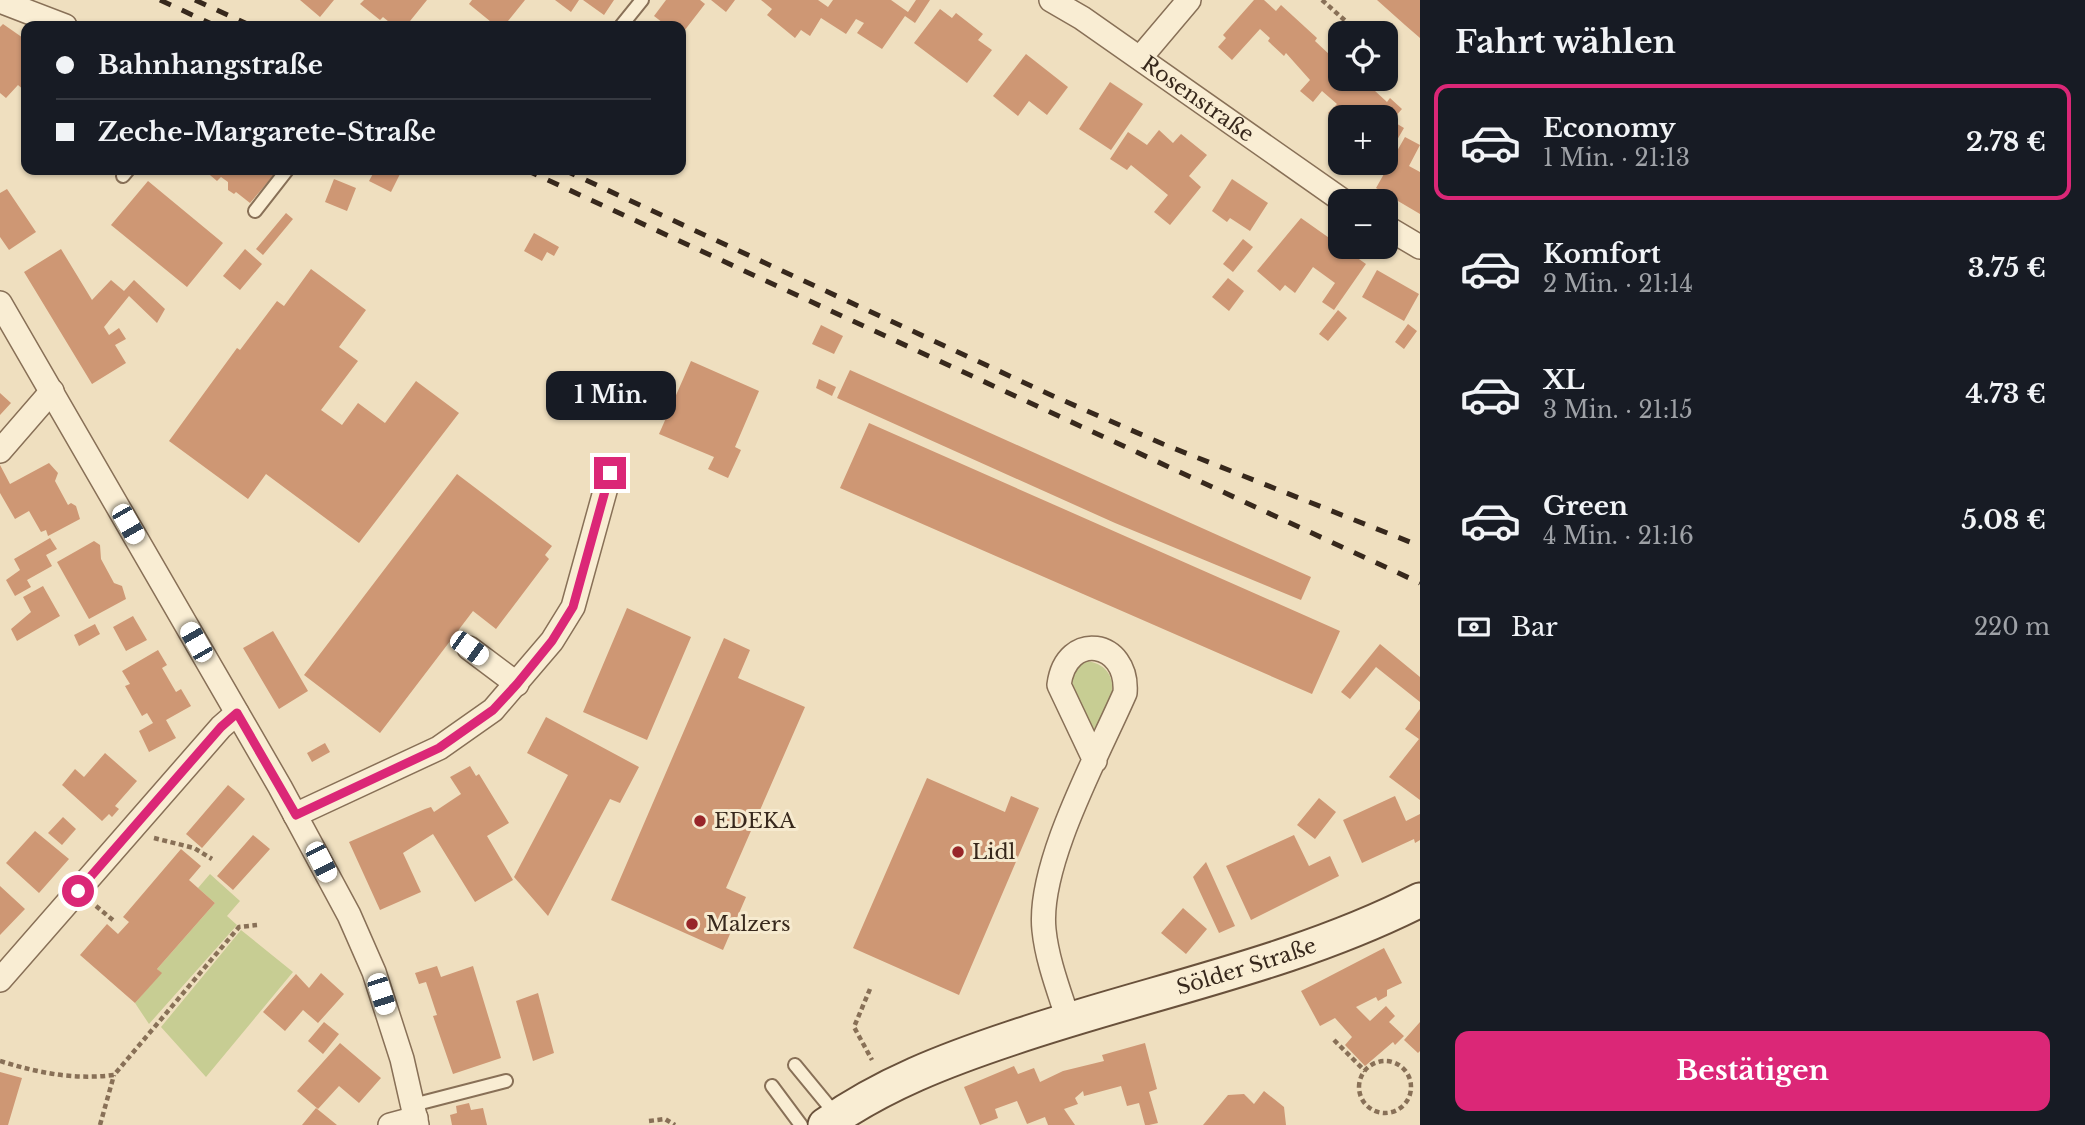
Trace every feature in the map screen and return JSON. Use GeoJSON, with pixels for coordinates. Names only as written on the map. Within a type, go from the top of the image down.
{"type":"FeatureCollection","features":[{"type":"Feature","properties":{"kind":"main road","name":"Sölder Straße"},"geometry":{"type":"LineString","coordinates":[[831,1121],[931,1065],[1068,1019],[1345,934],[1420,900]]}},
{"type":"Feature","properties":{"kind":"street","name":"Rosenstraße"},"geometry":{"type":"LineString","coordinates":[[1051,0],[1140,58],[1328,191]]}},
{"type":"Feature","properties":{"kind":"street"},"geometry":{"type":"LineString","coordinates":[[1140,58],[1189,0]]}},
{"type":"Feature","properties":{"kind":"street"},"geometry":{"type":"LineString","coordinates":[[0,1],[52,21]]}},
{"type":"Feature","properties":{"kind":"street"},"geometry":{"type":"LineString","coordinates":[[1398,234],[1420,247]]}},
{"type":"Feature","properties":{"kind":"street"},"geometry":{"type":"LineString","coordinates":[[0,303],[296,815],[349,915],[374,972],[402,1059],[415,1116],[390,1125]]}},
{"type":"Feature","properties":{"kind":"street"},"geometry":{"type":"LineString","coordinates":[[0,451],[52,391]]}},
{"type":"Feature","properties":{"kind":"street"},"geometry":{"type":"LineString","coordinates":[[296,815],[439,748],[493,710],[517,684],[552,641],[573,607],[610,473]]}},
{"type":"Feature","properties":{"kind":"street"},"geometry":{"type":"LineString","coordinates":[[469,648],[517,684]]}},
{"type":"Feature","properties":{"kind":"street"},"geometry":{"type":"LineString","coordinates":[[0,979],[221,727],[237,713]]}},
{"type":"Feature","properties":{"kind":"street"},"geometry":{"type":"LineString","coordinates":[[1068,1019],[1044,931],[1044,892],[1056,851],[1095,761]]}},
{"type":"Feature","properties":{"kind":"lane"},"geometry":{"type":"LineString","coordinates":[[625,21],[642,0]]}},
{"type":"Feature","properties":{"kind":"lane"},"geometry":{"type":"LineString","coordinates":[[255,211],[284,175]]}},
{"type":"Feature","properties":{"kind":"lane"},"geometry":{"type":"LineString","coordinates":[[795,1065],[831,1121]]}},
{"type":"Feature","properties":{"kind":"lane"},"geometry":{"type":"LineString","coordinates":[[415,1116],[506,1081]]}},
{"type":"Feature","properties":{"kind":"lane"},"geometry":{"type":"LineString","coordinates":[[772,1086],[801,1125]]}},
{"type":"Feature","properties":{"kind":"path"},"geometry":{"type":"LineString","coordinates":[[1322,0],[1346,21]]}},
{"type":"Feature","properties":{"kind":"path"},"geometry":{"type":"LineString","coordinates":[[129,832],[194,848],[212,859]]}},
{"type":"Feature","properties":{"kind":"path"},"geometry":{"type":"LineString","coordinates":[[100,1125],[114,1075],[239,927],[257,925]]}},
{"type":"Feature","properties":{"kind":"path"},"geometry":{"type":"LineString","coordinates":[[870,989],[854,1027],[873,1059]]}},
{"type":"Feature","properties":{"kind":"path"},"geometry":{"type":"LineString","coordinates":[[1334,1040],[1365,1071]]}},
{"type":"Feature","properties":{"kind":"path"},"geometry":{"type":"LineString","coordinates":[[0,1061],[36,1072],[83,1079],[114,1075]]}},
{"type":"Feature","properties":{"kind":"path"},"geometry":{"type":"LineString","coordinates":[[1380,1062],[1388,1062],[1404,1069],[1411,1085],[1405,1103],[1393,1112],[1384,1113],[1367,1106],[1359,1088],[1365,1071],[1380,1062]]}},
{"type":"Feature","properties":{"kind":"path"},"geometry":{"type":"LineString","coordinates":[[649,1121],[666,1119],[675,1125]]}},
{"type":"Feature","properties":{"kind":"green space"},"geometry":{"type":"Polygon","coordinates":[[[1086,661],[1098,664],[1107,671],[1111,679],[1111,699],[1095,729],[1076,696],[1072,683],[1075,671],[1086,661]]]}},
{"type":"Feature","properties":{"kind":"green space"},"geometry":{"type":"Polygon","coordinates":[[[210,874],[240,901],[227,916],[237,925],[149,1024],[135,1003],[161,973],[157,969],[215,903],[198,888],[210,874]]]}},
{"type":"Feature","properties":{"kind":"green space"},"geometry":{"type":"Polygon","coordinates":[[[241,930],[293,972],[206,1077],[161,1027],[241,930]]]}},
{"type":"Feature","properties":{"kind":"building"},"geometry":{"type":"Polygon","coordinates":[[[300,0],[334,0],[320,17],[300,0]]]}},
{"type":"Feature","properties":{"kind":"building"},"geometry":{"type":"Polygon","coordinates":[[[364,0],[427,0],[410,21],[388,21],[383,17],[380,20],[360,4],[364,0]]]}},
{"type":"Feature","properties":{"kind":"building"},"geometry":{"type":"Polygon","coordinates":[[[472,0],[525,0],[508,21],[490,21],[469,4],[472,0]]]}},
{"type":"Feature","properties":{"kind":"building"},"geometry":{"type":"Polygon","coordinates":[[[555,0],[579,0],[571,12],[555,0]]]}},
{"type":"Feature","properties":{"kind":"building"},"geometry":{"type":"Polygon","coordinates":[[[583,0],[614,0],[604,15],[583,0]]]}},
{"type":"Feature","properties":{"kind":"building"},"geometry":{"type":"Polygon","coordinates":[[[666,0],[700,0],[705,4],[686,29],[686,21],[660,21],[654,16],[666,0]]]}},
{"type":"Feature","properties":{"kind":"building"},"geometry":{"type":"Polygon","coordinates":[[[711,0],[735,0],[726,12],[711,0]]]}},
{"type":"Feature","properties":{"kind":"building"},"geometry":{"type":"Polygon","coordinates":[[[761,0],[818,0],[828,7],[833,0],[891,0],[908,12],[916,0],[930,0],[915,23],[905,16],[882,49],[857,33],[864,23],[856,19],[846,34],[821,18],[810,36],[801,30],[795,38],[767,15],[772,9],[761,0]]]}},
{"type":"Feature","properties":{"kind":"building"},"geometry":{"type":"Polygon","coordinates":[[[1254,0],[1264,0],[1276,11],[1281,5],[1317,38],[1315,41],[1328,53],[1328,91],[1375,91],[1387,102],[1390,98],[1398,105],[1336,105],[1322,91],[1313,102],[1300,91],[1310,80],[1286,53],[1284,56],[1268,41],[1270,38],[1260,29],[1232,60],[1218,47],[1226,38],[1223,35],[1254,0]]]}},
{"type":"Feature","properties":{"kind":"building"},"geometry":{"type":"Polygon","coordinates":[[[1377,0],[1420,0],[1420,38],[1405,25],[1377,0]]]}},
{"type":"Feature","properties":{"kind":"building"},"geometry":{"type":"Polygon","coordinates":[[[940,9],[952,18],[956,13],[983,34],[978,40],[992,50],[967,83],[914,43],[940,9]]]}},
{"type":"Feature","properties":{"kind":"building"},"geometry":{"type":"Polygon","coordinates":[[[3,24],[21,37],[21,88],[18,85],[6,98],[0,93],[0,27],[3,24]]]}},
{"type":"Feature","properties":{"kind":"building"},"geometry":{"type":"Polygon","coordinates":[[[1026,54],[1068,87],[1047,115],[1029,101],[1018,116],[993,96],[1026,54]]]}},
{"type":"Feature","properties":{"kind":"building"},"geometry":{"type":"Polygon","coordinates":[[[1110,82],[1143,104],[1111,150],[1079,129],[1110,82]]]}},
{"type":"Feature","properties":{"kind":"building"},"geometry":{"type":"Polygon","coordinates":[[[1398,124],[1404,128],[1398,138],[1398,124]]]}},
{"type":"Feature","properties":{"kind":"building"},"geometry":{"type":"Polygon","coordinates":[[[1159,130],[1173,143],[1181,134],[1207,155],[1189,176],[1201,187],[1170,225],[1154,212],[1168,195],[1131,165],[1127,170],[1110,159],[1128,132],[1147,145],[1159,130]]]}},
{"type":"Feature","properties":{"kind":"building"},"geometry":{"type":"Polygon","coordinates":[[[1405,137],[1420,145],[1409,166],[1420,172],[1420,214],[1398,201],[1398,189],[1376,188],[1383,175],[1398,175],[1398,149],[1405,137]]]}},
{"type":"Feature","properties":{"kind":"building"},"geometry":{"type":"Polygon","coordinates":[[[210,175],[274,175],[250,203],[236,192],[234,194],[228,190],[228,182],[221,177],[217,181],[210,175]]]}},
{"type":"Feature","properties":{"kind":"building"},"geometry":{"type":"Polygon","coordinates":[[[372,175],[400,175],[391,192],[369,181],[372,175]]]}},
{"type":"Feature","properties":{"kind":"building"},"geometry":{"type":"Polygon","coordinates":[[[334,179],[356,188],[347,211],[325,202],[334,179]]]}},
{"type":"Feature","properties":{"kind":"building"},"geometry":{"type":"Polygon","coordinates":[[[1232,179],[1268,203],[1250,231],[1230,218],[1227,222],[1212,211],[1232,179]]]}},
{"type":"Feature","properties":{"kind":"building"},"geometry":{"type":"Polygon","coordinates":[[[148,181],[223,243],[187,287],[111,225],[148,181]]]}},
{"type":"Feature","properties":{"kind":"building"},"geometry":{"type":"Polygon","coordinates":[[[7,189],[36,232],[9,250],[0,237],[0,193],[7,189]]]}},
{"type":"Feature","properties":{"kind":"building"},"geometry":{"type":"Polygon","coordinates":[[[286,213],[293,219],[263,255],[256,249],[286,213]]]}},
{"type":"Feature","properties":{"kind":"building"},"geometry":{"type":"Polygon","coordinates":[[[1301,218],[1328,237],[1328,259],[1359,259],[1366,264],[1334,310],[1322,302],[1335,283],[1313,267],[1295,293],[1285,285],[1280,291],[1257,271],[1301,218]]]}},
{"type":"Feature","properties":{"kind":"building"},"geometry":{"type":"Polygon","coordinates":[[[534,233],[559,247],[554,256],[547,252],[542,261],[524,251],[534,233]]]}},
{"type":"Feature","properties":{"kind":"building"},"geometry":{"type":"Polygon","coordinates":[[[1243,239],[1253,247],[1233,272],[1223,264],[1243,239]]]}},
{"type":"Feature","properties":{"kind":"building"},"geometry":{"type":"Polygon","coordinates":[[[61,249],[92,300],[111,280],[124,291],[134,280],[165,309],[157,323],[129,296],[104,327],[109,335],[119,328],[126,339],[115,345],[126,363],[92,384],[24,272],[61,249]]]}},
{"type":"Feature","properties":{"kind":"building"},"geometry":{"type":"Polygon","coordinates":[[[245,249],[262,264],[240,290],[223,276],[245,249]]]}},
{"type":"Feature","properties":{"kind":"building"},"geometry":{"type":"Polygon","coordinates":[[[311,269],[366,310],[339,347],[358,361],[321,410],[342,425],[358,403],[385,423],[416,381],[459,413],[359,543],[266,474],[248,499],[169,441],[237,348],[240,350],[277,301],[284,306],[311,269]]]}},
{"type":"Feature","properties":{"kind":"building"},"geometry":{"type":"Polygon","coordinates":[[[1377,270],[1419,294],[1404,321],[1362,297],[1377,270]]]}},
{"type":"Feature","properties":{"kind":"building"},"geometry":{"type":"Polygon","coordinates":[[[1228,278],[1244,291],[1229,311],[1212,297],[1228,278]]]}},
{"type":"Feature","properties":{"kind":"building"},"geometry":{"type":"Polygon","coordinates":[[[1338,310],[1347,318],[1328,341],[1319,334],[1338,310]]]}},
{"type":"Feature","properties":{"kind":"building"},"geometry":{"type":"Polygon","coordinates":[[[1408,324],[1417,331],[1404,349],[1395,342],[1408,324]]]}},
{"type":"Feature","properties":{"kind":"building"},"geometry":{"type":"Polygon","coordinates":[[[821,325],[843,336],[834,354],[812,344],[821,325]]]}},
{"type":"Feature","properties":{"kind":"building"},"geometry":{"type":"Polygon","coordinates":[[[691,361],[759,391],[735,447],[741,450],[728,478],[708,469],[714,457],[659,434],[691,361]]]}},
{"type":"Feature","properties":{"kind":"building"},"geometry":{"type":"Polygon","coordinates":[[[850,370],[1311,577],[1301,600],[1115,523],[837,398],[850,370]]]}},
{"type":"Feature","properties":{"kind":"building"},"geometry":{"type":"Polygon","coordinates":[[[819,379],[836,387],[832,396],[816,388],[819,379]]]}},
{"type":"Feature","properties":{"kind":"building"},"geometry":{"type":"Polygon","coordinates":[[[0,393],[11,403],[0,415],[0,393]]]}},
{"type":"Feature","properties":{"kind":"building"},"geometry":{"type":"Polygon","coordinates":[[[869,423],[1340,631],[1312,694],[840,488],[869,423]]]}},
{"type":"Feature","properties":{"kind":"building"},"geometry":{"type":"Polygon","coordinates":[[[49,463],[58,473],[55,481],[68,505],[71,503],[76,506],[80,519],[48,536],[46,530],[41,532],[29,511],[15,519],[0,493],[0,465],[10,484],[49,463]]]}},
{"type":"Feature","properties":{"kind":"building"},"geometry":{"type":"Polygon","coordinates":[[[457,474],[552,546],[545,555],[549,559],[496,629],[473,611],[380,733],[304,675],[457,474]]]}},
{"type":"Feature","properties":{"kind":"building"},"geometry":{"type":"Polygon","coordinates":[[[50,538],[57,549],[46,555],[52,566],[27,580],[31,587],[15,596],[6,580],[20,570],[14,559],[50,538]]]}},
{"type":"Feature","properties":{"kind":"building"},"geometry":{"type":"Polygon","coordinates":[[[94,541],[100,545],[101,559],[114,583],[122,586],[126,599],[89,619],[57,562],[94,541]]]}},
{"type":"Feature","properties":{"kind":"building"},"geometry":{"type":"Polygon","coordinates":[[[43,586],[60,616],[17,641],[11,629],[31,612],[23,597],[43,586]]]}},
{"type":"Feature","properties":{"kind":"building"},"geometry":{"type":"Polygon","coordinates":[[[627,608],[691,637],[647,740],[583,712],[627,608]]]}},
{"type":"Feature","properties":{"kind":"building"},"geometry":{"type":"Polygon","coordinates":[[[133,616],[147,640],[126,651],[113,627],[133,616]]]}},
{"type":"Feature","properties":{"kind":"building"},"geometry":{"type":"Polygon","coordinates":[[[95,624],[100,634],[79,646],[74,635],[95,624]]]}},
{"type":"Feature","properties":{"kind":"building"},"geometry":{"type":"Polygon","coordinates":[[[273,631],[308,691],[279,709],[243,648],[273,631]]]}},
{"type":"Feature","properties":{"kind":"building","name":"EDEKA"},"geometry":{"type":"Polygon","coordinates":[[[724,638],[750,650],[738,678],[805,707],[726,888],[746,897],[723,950],[611,900],[724,638]]]}},
{"type":"Feature","properties":{"kind":"building"},"geometry":{"type":"Polygon","coordinates":[[[1380,644],[1420,677],[1420,702],[1376,667],[1350,699],[1341,692],[1380,644]]]}},
{"type":"Feature","properties":{"kind":"building"},"geometry":{"type":"Polygon","coordinates":[[[158,650],[167,665],[162,668],[176,692],[181,689],[191,706],[166,720],[176,738],[149,752],[139,731],[153,723],[147,713],[142,716],[125,686],[130,684],[122,671],[158,650]]]}},
{"type":"Feature","properties":{"kind":"building"},"geometry":{"type":"Polygon","coordinates":[[[1420,709],[1420,800],[1389,777],[1419,739],[1405,729],[1420,709]]]}},
{"type":"Feature","properties":{"kind":"building"},"geometry":{"type":"Polygon","coordinates":[[[546,717],[639,767],[620,803],[610,799],[548,916],[514,877],[568,775],[527,753],[546,717]]]}},
{"type":"Feature","properties":{"kind":"building"},"geometry":{"type":"Polygon","coordinates":[[[325,743],[330,752],[312,762],[307,753],[325,743]]]}},
{"type":"Feature","properties":{"kind":"building"},"geometry":{"type":"Polygon","coordinates":[[[105,753],[137,781],[115,806],[119,809],[112,817],[109,814],[102,821],[62,785],[75,769],[84,777],[105,753]]]}},
{"type":"Feature","properties":{"kind":"building"},"geometry":{"type":"Polygon","coordinates":[[[470,766],[476,776],[479,774],[509,823],[487,836],[513,880],[475,902],[433,834],[403,853],[421,892],[380,910],[349,842],[425,809],[431,807],[434,812],[461,794],[450,777],[470,766]]]}},
{"type":"Feature","properties":{"kind":"building","name":"Lidl"},"geometry":{"type":"Polygon","coordinates":[[[927,778],[1005,812],[1011,796],[1039,808],[959,995],[853,948],[927,778]]]}},
{"type":"Feature","properties":{"kind":"building"},"geometry":{"type":"Polygon","coordinates":[[[228,785],[245,799],[202,848],[186,834],[228,785]]]}},
{"type":"Feature","properties":{"kind":"building"},"geometry":{"type":"Polygon","coordinates":[[[1395,796],[1406,821],[1420,814],[1420,840],[1415,843],[1414,839],[1362,863],[1343,820],[1395,796]]]}},
{"type":"Feature","properties":{"kind":"building"},"geometry":{"type":"Polygon","coordinates":[[[1319,798],[1336,812],[1315,839],[1297,825],[1319,798]]]}},
{"type":"Feature","properties":{"kind":"building"},"geometry":{"type":"Polygon","coordinates":[[[63,817],[76,829],[62,845],[48,833],[63,817]]]}},
{"type":"Feature","properties":{"kind":"building"},"geometry":{"type":"Polygon","coordinates":[[[35,831],[69,859],[39,893],[6,863],[35,831]]]}},
{"type":"Feature","properties":{"kind":"building"},"geometry":{"type":"Polygon","coordinates":[[[253,835],[270,849],[233,890],[217,876],[253,835]]]}},
{"type":"Feature","properties":{"kind":"building"},"geometry":{"type":"Polygon","coordinates":[[[1294,835],[1309,866],[1330,856],[1339,876],[1251,920],[1226,866],[1294,835]]]}},
{"type":"Feature","properties":{"kind":"building"},"geometry":{"type":"Polygon","coordinates":[[[181,849],[201,866],[189,880],[215,903],[157,969],[162,973],[135,1003],[80,955],[107,924],[118,934],[129,922],[123,917],[181,849]]]}},
{"type":"Feature","properties":{"kind":"building"},"geometry":{"type":"Polygon","coordinates":[[[1206,862],[1235,926],[1219,933],[1193,877],[1206,862]]]}},
{"type":"Feature","properties":{"kind":"building"},"geometry":{"type":"Polygon","coordinates":[[[0,886],[25,909],[0,935],[0,886]]]}},
{"type":"Feature","properties":{"kind":"building"},"geometry":{"type":"Polygon","coordinates":[[[1183,908],[1207,929],[1186,954],[1161,933],[1183,908]]]}},
{"type":"Feature","properties":{"kind":"building"},"geometry":{"type":"Polygon","coordinates":[[[1384,948],[1402,983],[1387,990],[1387,996],[1378,1001],[1376,997],[1356,1007],[1370,1021],[1386,1006],[1395,1016],[1389,1022],[1404,1036],[1365,1066],[1345,1045],[1352,1037],[1335,1018],[1320,1026],[1301,991],[1384,948]]]}},
{"type":"Feature","properties":{"kind":"building"},"geometry":{"type":"Polygon","coordinates":[[[437,966],[441,977],[473,966],[501,1058],[453,1074],[433,1016],[437,1015],[426,982],[419,984],[415,973],[437,966]]]}},
{"type":"Feature","properties":{"kind":"building"},"geometry":{"type":"Polygon","coordinates":[[[321,973],[344,994],[318,1023],[303,1010],[285,1031],[263,1012],[296,974],[309,988],[321,973]]]}},
{"type":"Feature","properties":{"kind":"building"},"geometry":{"type":"Polygon","coordinates":[[[538,993],[554,1053],[533,1061],[516,1001],[538,993]]]}},
{"type":"Feature","properties":{"kind":"building"},"geometry":{"type":"Polygon","coordinates":[[[324,1022],[339,1034],[323,1054],[308,1041],[324,1022]]]}},
{"type":"Feature","properties":{"kind":"building"},"geometry":{"type":"Polygon","coordinates":[[[1420,1022],[1420,1051],[1418,1053],[1404,1040],[1420,1022]]]}},
{"type":"Feature","properties":{"kind":"building"},"geometry":{"type":"Polygon","coordinates":[[[340,1043],[381,1078],[359,1103],[339,1086],[318,1109],[297,1091],[340,1043]]]}},
{"type":"Feature","properties":{"kind":"building"},"geometry":{"type":"Polygon","coordinates":[[[1145,1043],[1157,1089],[1149,1092],[1158,1123],[1145,1125],[1139,1103],[1127,1106],[1121,1086],[1084,1096],[1083,1091],[1075,1098],[1078,1104],[1064,1109],[1075,1125],[1048,1125],[1045,1117],[1027,1124],[1017,1101],[995,1109],[998,1118],[980,1125],[964,1087],[1014,1066],[1018,1074],[1034,1068],[1040,1082],[1063,1071],[1104,1061],[1102,1055],[1145,1043]]]}},
{"type":"Feature","properties":{"kind":"building"},"geometry":{"type":"Polygon","coordinates":[[[0,1072],[22,1078],[8,1125],[0,1125],[0,1072]]]}},
{"type":"Feature","properties":{"kind":"building"},"geometry":{"type":"Polygon","coordinates":[[[1264,1091],[1284,1107],[1286,1125],[1203,1125],[1228,1095],[1244,1094],[1254,1104],[1264,1091]]]}},
{"type":"Feature","properties":{"kind":"building"},"geometry":{"type":"Polygon","coordinates":[[[469,1103],[471,1110],[483,1108],[487,1125],[452,1125],[450,1115],[457,1113],[456,1106],[469,1103]]]}},
{"type":"Feature","properties":{"kind":"building"},"geometry":{"type":"Polygon","coordinates":[[[316,1108],[337,1125],[302,1125],[316,1108]]]}},
{"type":"Feature","properties":{"kind":"railway"},"geometry":{"type":"LineString","coordinates":[[160,0],[205,21]]}},
{"type":"Feature","properties":{"kind":"railway"},"geometry":{"type":"LineString","coordinates":[[195,0],[241,21]]}},
{"type":"Feature","properties":{"kind":"railway"},"geometry":{"type":"LineString","coordinates":[[537,175],[1420,583]]}},
{"type":"Feature","properties":{"kind":"railway"},"geometry":{"type":"LineString","coordinates":[[575,175],[1053,396],[1163,444],[1420,546]]}},
{"type":"Feature","properties":{"kind":"place","name":"EDEKA"},"geometry":{"type":"Point","coordinates":[700,821]}},
{"type":"Feature","properties":{"kind":"place","name":"Lidl"},"geometry":{"type":"Point","coordinates":[958,852]}},
{"type":"Feature","properties":{"kind":"place","name":"Malzers"},"geometry":{"type":"Point","coordinates":[692,924]}},
{"type":"Feature","properties":{"kind":"route"},"geometry":{"type":"LineString","coordinates":[[78,891],[221,727],[237,713],[296,815],[439,748],[493,710],[552,641],[573,607],[610,473]]}}]}
